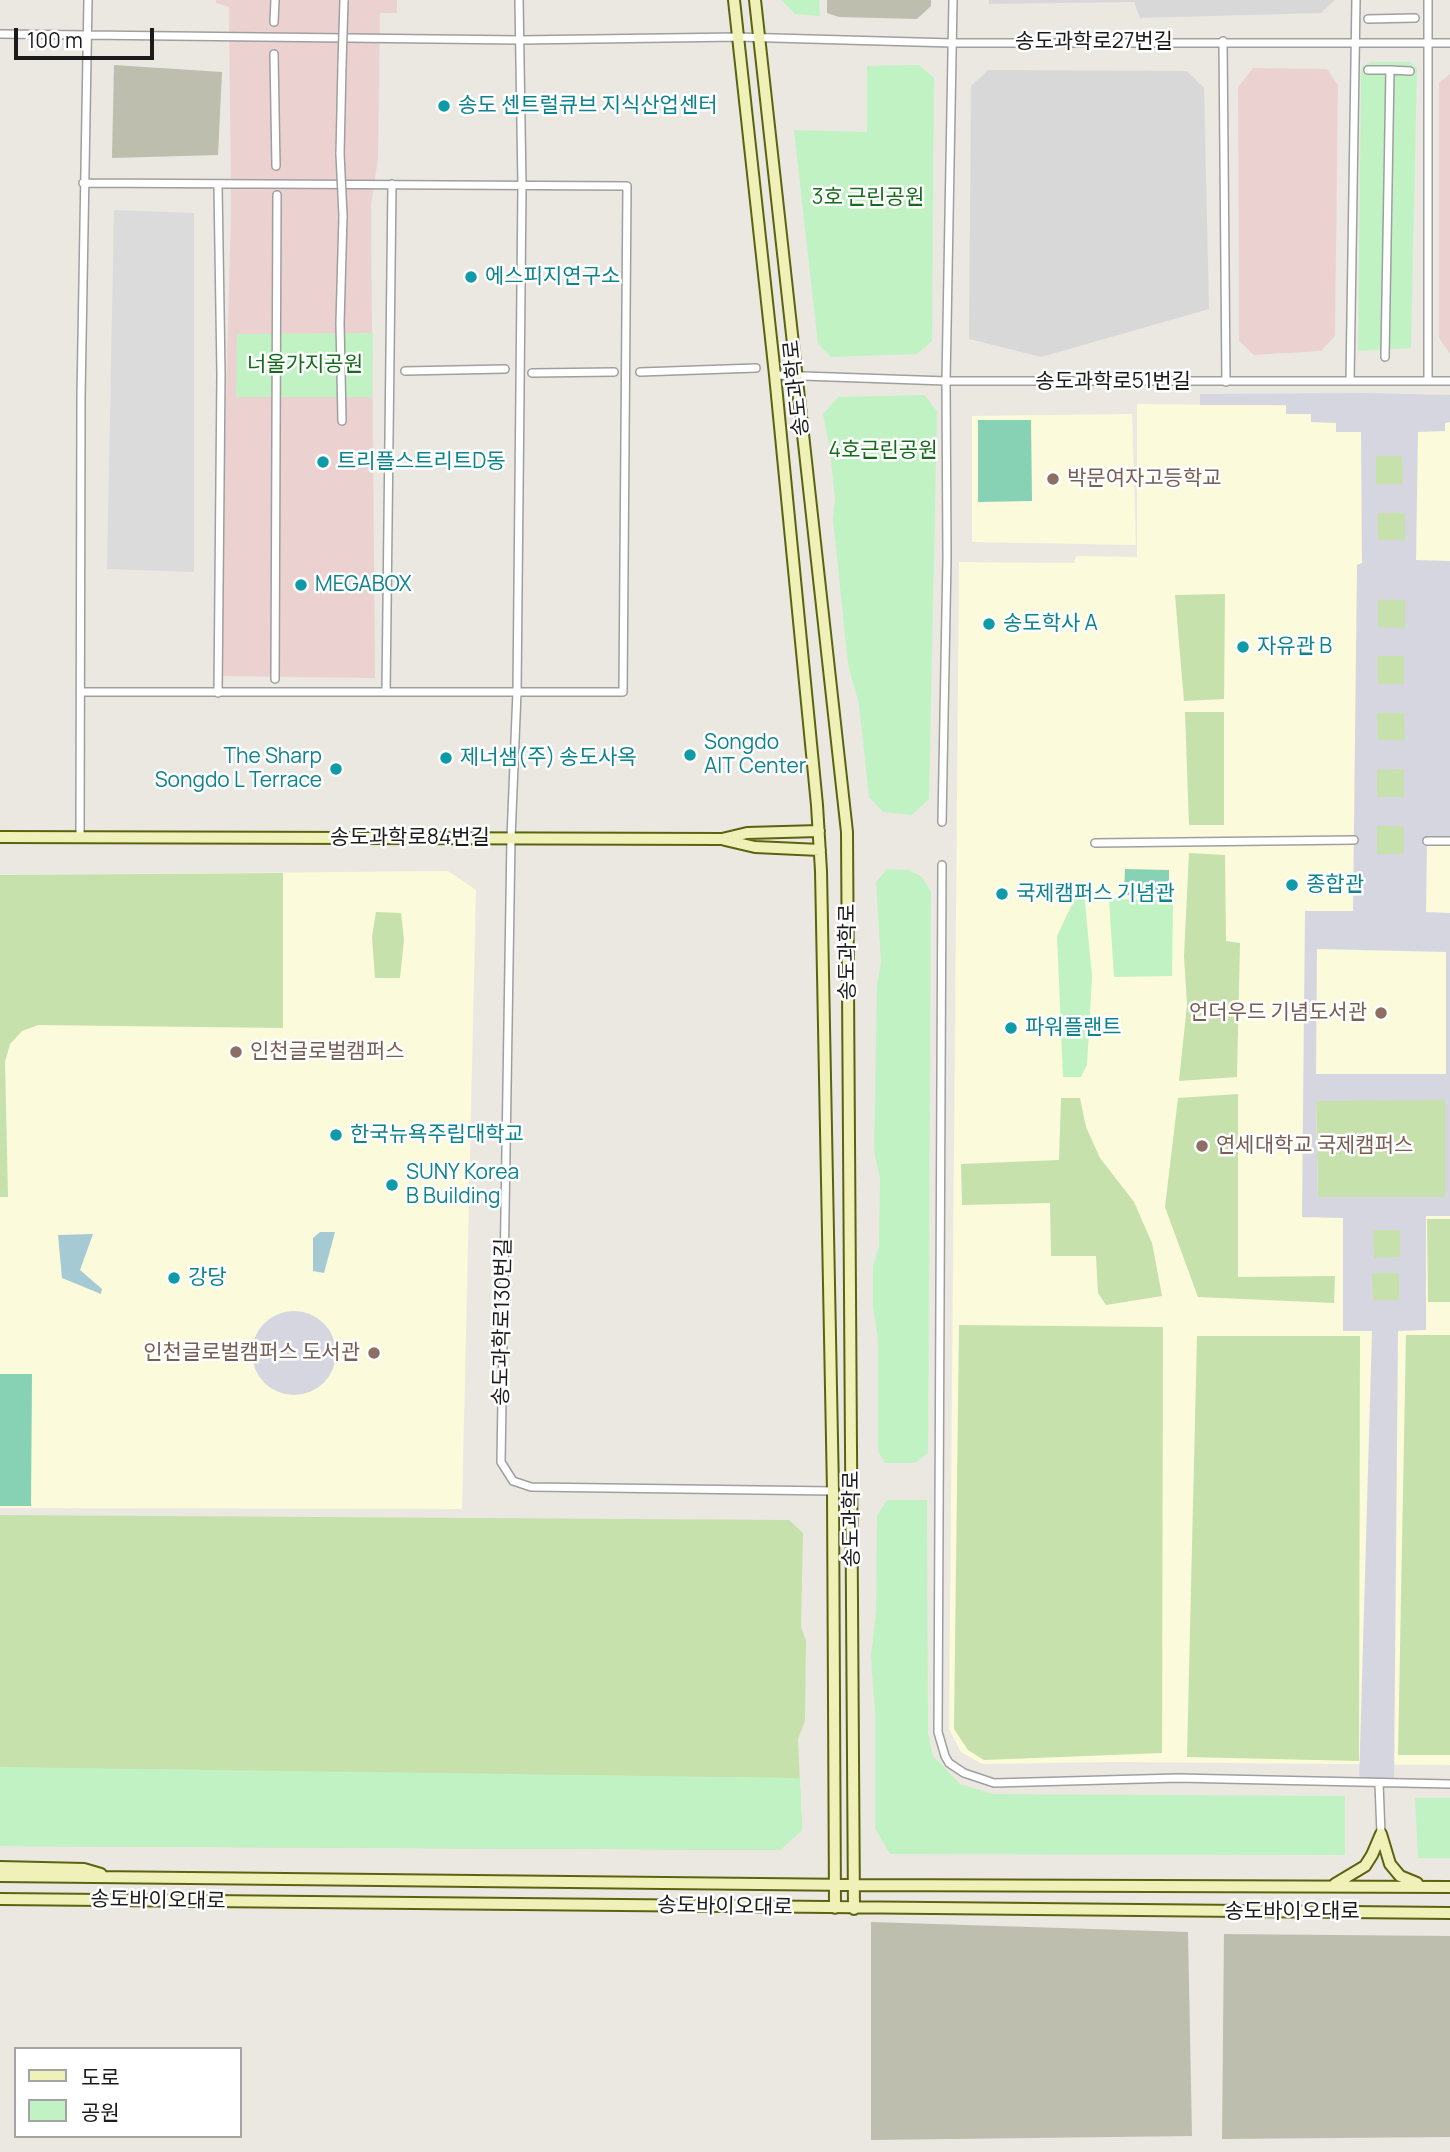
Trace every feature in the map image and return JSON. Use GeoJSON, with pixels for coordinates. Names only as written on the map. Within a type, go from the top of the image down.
{"type":"FeatureCollection","features":[{"type":"Feature","properties":{"kind":"main road","name":"송도과학로"},"geometry":{"type":"LineString","coordinates":[[734,0],[775,375],[820,849],[833,1491],[835,1909]]}},
{"type":"Feature","properties":{"kind":"main road","name":"송도과학로"},"geometry":{"type":"LineString","coordinates":[[755,0],[847,832],[854,1909]]}},
{"type":"Feature","properties":{"kind":"main road","name":"송도과학로84번길"},"geometry":{"type":"LineString","coordinates":[[0,837],[722,839],[747,834],[819,831]]}},
{"type":"Feature","properties":{"kind":"main road"},"geometry":{"type":"LineString","coordinates":[[722,839],[754,847],[820,849]]}},
{"type":"Feature","properties":{"kind":"main road"},"geometry":{"type":"LineString","coordinates":[[1331,1886],[1365,1866],[1381,1834]]}},
{"type":"Feature","properties":{"kind":"main road"},"geometry":{"type":"LineString","coordinates":[[1381,1834],[1390,1864],[1395,1870],[1411,1882],[1430,1887]]}},
{"type":"Feature","properties":{"kind":"main road"},"geometry":{"type":"LineString","coordinates":[[0,1867],[84,1869],[113,1878]]}},
{"type":"Feature","properties":{"kind":"main road","name":"송도바이오대로"},"geometry":{"type":"LineString","coordinates":[[0,1877],[834,1885],[1450,1887]]}},
{"type":"Feature","properties":{"kind":"main road","name":"송도바이오대로"},"geometry":{"type":"LineString","coordinates":[[0,1899],[1450,1913]]}},
{"type":"Feature","properties":{"kind":"street"},"geometry":{"type":"LineString","coordinates":[[80,838],[83,183],[88,0]]}},
{"type":"Feature","properties":{"kind":"street"},"geometry":{"type":"LineString","coordinates":[[274,22],[275,0]]}},
{"type":"Feature","properties":{"kind":"street"},"geometry":{"type":"LineString","coordinates":[[342,421],[340,323],[343,216],[340,154],[344,0]]}},
{"type":"Feature","properties":{"kind":"street","name":"송도과학로130번길"},"geometry":{"type":"LineString","coordinates":[[519,0],[522,186],[517,691],[511,838],[501,1462],[513,1482],[531,1487],[833,1491]]}},
{"type":"Feature","properties":{"kind":"street"},"geometry":{"type":"LineString","coordinates":[[942,822],[953,0]]}},
{"type":"Feature","properties":{"kind":"street"},"geometry":{"type":"LineString","coordinates":[[1350,381],[1356,0]]}},
{"type":"Feature","properties":{"kind":"street"},"geometry":{"type":"LineString","coordinates":[[1428,381],[1429,0]]}},
{"type":"Feature","properties":{"kind":"street"},"geometry":{"type":"LineString","coordinates":[[1368,19],[1415,18]]}},
{"type":"Feature","properties":{"kind":"street","name":"송도과학로27번길"},"geometry":{"type":"LineString","coordinates":[[0,34],[520,40],[759,37],[952,43],[1450,43]]}},
{"type":"Feature","properties":{"kind":"street"},"geometry":{"type":"LineString","coordinates":[[1223,41],[1226,382]]}},
{"type":"Feature","properties":{"kind":"street"},"geometry":{"type":"LineString","coordinates":[[274,54],[276,166]]}},
{"type":"Feature","properties":{"kind":"street"},"geometry":{"type":"LineString","coordinates":[[1368,70],[1410,71]]}},
{"type":"Feature","properties":{"kind":"street"},"geometry":{"type":"LineString","coordinates":[[1385,357],[1390,70]]}},
{"type":"Feature","properties":{"kind":"street"},"geometry":{"type":"LineString","coordinates":[[81,692],[623,692],[627,186],[83,183]]}},
{"type":"Feature","properties":{"kind":"street"},"geometry":{"type":"LineString","coordinates":[[386,692],[392,184]]}},
{"type":"Feature","properties":{"kind":"street"},"geometry":{"type":"LineString","coordinates":[[218,185],[221,374],[218,693]]}},
{"type":"Feature","properties":{"kind":"street"},"geometry":{"type":"LineString","coordinates":[[275,679],[277,195]]}},
{"type":"Feature","properties":{"kind":"street"},"geometry":{"type":"LineString","coordinates":[[640,372],[757,368]]}},
{"type":"Feature","properties":{"kind":"street"},"geometry":{"type":"LineString","coordinates":[[405,371],[505,369]]}},
{"type":"Feature","properties":{"kind":"street"},"geometry":{"type":"LineString","coordinates":[[532,373],[614,372]]}},
{"type":"Feature","properties":{"kind":"street","name":"송도과학로51번길"},"geometry":{"type":"LineString","coordinates":[[775,375],[946,381],[1450,381]]}},
{"type":"Feature","properties":{"kind":"street"},"geometry":{"type":"LineString","coordinates":[[1095,843],[1354,840]]}},
{"type":"Feature","properties":{"kind":"street"},"geometry":{"type":"LineString","coordinates":[[1427,841],[1450,841]]}},
{"type":"Feature","properties":{"kind":"street"},"geometry":{"type":"LineString","coordinates":[[942,865],[937,1732],[945,1756],[949,1763],[964,1773],[994,1783],[1178,1778],[1450,1784]]}},
{"type":"Feature","properties":{"kind":"street"},"geometry":{"type":"LineString","coordinates":[[1380,1783],[1381,1834]]}},
{"type":"Feature","properties":{"kind":"shaded area"},"geometry":{"type":"Polygon","coordinates":[[[216,0],[397,0],[397,13],[380,13],[378,158],[371,205],[375,678],[219,676],[231,208],[229,7],[216,3],[216,0]]]}},
{"type":"Feature","properties":{"kind":"shaded area"},"geometry":{"type":"Polygon","coordinates":[[[827,0],[931,0],[931,6],[917,19],[839,17],[827,13],[827,0]]]}},
{"type":"Feature","properties":{"kind":"shaded area"},"geometry":{"type":"Polygon","coordinates":[[[989,0],[1335,0],[1321,13],[1140,18],[1134,2],[989,4],[989,0]]]}},
{"type":"Feature","properties":{"kind":"shaded area"},"geometry":{"type":"Polygon","coordinates":[[[114,65],[222,72],[218,155],[112,158],[114,65]]]}},
{"type":"Feature","properties":{"kind":"shaded area"},"geometry":{"type":"Polygon","coordinates":[[[1253,68],[1327,69],[1338,85],[1335,336],[1321,351],[1254,355],[1239,341],[1238,87],[1253,68]]]}},
{"type":"Feature","properties":{"kind":"shaded area"},"geometry":{"type":"Polygon","coordinates":[[[988,70],[1187,71],[1204,88],[1209,309],[1041,357],[969,339],[971,86],[988,70]]]}},
{"type":"Feature","properties":{"kind":"shaded area"},"geometry":{"type":"Polygon","coordinates":[[[1450,74],[1450,354],[1439,338],[1439,83],[1450,74]]]}},
{"type":"Feature","properties":{"kind":"shaded area"},"geometry":{"type":"Polygon","coordinates":[[[114,210],[194,213],[194,572],[107,569],[114,210]]]}},
{"type":"Feature","properties":{"kind":"shaded area"},"geometry":{"type":"Polygon","coordinates":[[[1200,394],[1450,395],[1450,422],[1445,423],[1445,431],[1418,432],[1416,560],[1450,561],[1450,841],[1427,841],[1426,912],[1450,913],[1450,1216],[1426,1216],[1426,1330],[1398,1331],[1394,1783],[1359,1783],[1372,1331],[1343,1331],[1343,1218],[1302,1217],[1305,911],[1353,911],[1357,565],[1362,563],[1361,432],[1336,432],[1336,423],[1311,422],[1311,414],[1286,414],[1286,405],[1200,405],[1200,394]],[[1376,456],[1376,484],[1403,484],[1402,456],[1376,456]],[[1378,513],[1378,540],[1405,540],[1405,513],[1378,513]],[[1378,600],[1378,627],[1405,628],[1405,600],[1378,600]],[[1377,656],[1378,684],[1404,684],[1404,656],[1377,656]],[[1377,713],[1378,740],[1405,740],[1404,713],[1377,713]],[[1404,769],[1377,770],[1377,797],[1404,797],[1404,769]],[[1377,826],[1377,854],[1404,854],[1404,826],[1377,826]],[[1317,949],[1316,1074],[1446,1074],[1446,952],[1317,949]],[[1445,1100],[1316,1101],[1318,1197],[1445,1197],[1445,1100]],[[1373,1230],[1374,1258],[1400,1257],[1400,1230],[1373,1230]],[[1372,1273],[1373,1300],[1399,1300],[1399,1273],[1372,1273]]]}},
{"type":"Feature","properties":{"kind":"shaded area","name":"연세대학교 국제캠퍼스"},"geometry":{"type":"Polygon","coordinates":[[[1137,404],[1450,407],[1450,1765],[1116,1762],[982,1764],[961,1752],[949,1729],[959,562],[1074,563],[1076,556],[1137,557],[1137,404]]]}},
{"type":"Feature","properties":{"kind":"shaded area","name":"박문여자고등학교"},"geometry":{"type":"Polygon","coordinates":[[[1132,414],[1136,545],[972,542],[972,416],[1132,414]]]}},
{"type":"Feature","properties":{"kind":"shaded area","name":"인천글로벌캠퍼스"},"geometry":{"type":"Polygon","coordinates":[[[448,871],[476,890],[462,1509],[0,1508],[0,875],[448,871]]]}},
{"type":"Feature","properties":{"kind":"shaded area"},"geometry":{"type":"Polygon","coordinates":[[[294,1311],[317,1318],[329,1330],[336,1353],[329,1376],[317,1388],[294,1395],[271,1388],[259,1376],[252,1353],[259,1330],[271,1318],[294,1311]]]}},
{"type":"Feature","properties":{"kind":"shaded area"},"geometry":{"type":"Polygon","coordinates":[[[871,1922],[1188,1932],[1192,2136],[871,2140],[871,1922]]]}},
{"type":"Feature","properties":{"kind":"shaded area"},"geometry":{"type":"Polygon","coordinates":[[[1224,1934],[1450,1936],[1450,2137],[1222,2139],[1224,1934]]]}},
{"type":"Feature","properties":{"kind":"green space"},"geometry":{"type":"Polygon","coordinates":[[[781,0],[819,0],[820,16],[795,14],[781,0]]]}},
{"type":"Feature","properties":{"kind":"green space"},"geometry":{"type":"Polygon","coordinates":[[[1371,62],[1410,62],[1417,68],[1411,348],[1358,351],[1361,77],[1362,66],[1371,62]]]}},
{"type":"Feature","properties":{"kind":"green space","name":"3호 근린공원"},"geometry":{"type":"Polygon","coordinates":[[[919,65],[934,78],[932,341],[917,354],[831,357],[818,344],[794,130],[867,132],[867,66],[919,65]]]}},
{"type":"Feature","properties":{"kind":"green space","name":"너울가지공원"},"geometry":{"type":"Polygon","coordinates":[[[373,333],[372,397],[236,397],[237,334],[373,333]]]}},
{"type":"Feature","properties":{"kind":"green space","name":"4호근린공원"},"geometry":{"type":"Polygon","coordinates":[[[924,395],[937,411],[929,799],[912,815],[883,812],[869,797],[859,704],[848,664],[833,519],[835,498],[823,414],[838,397],[924,395]]]}},
{"type":"Feature","properties":{"kind":"green space"},"geometry":{"type":"Polygon","coordinates":[[[978,420],[1031,420],[1032,501],[978,502],[978,420]]]}},
{"type":"Feature","properties":{"kind":"green space"},"geometry":{"type":"Polygon","coordinates":[[[1376,456],[1403,456],[1403,484],[1376,484],[1376,456]]]}},
{"type":"Feature","properties":{"kind":"green space"},"geometry":{"type":"Polygon","coordinates":[[[1378,513],[1405,513],[1405,541],[1378,540],[1378,513]]]}},
{"type":"Feature","properties":{"kind":"green space"},"geometry":{"type":"Polygon","coordinates":[[[1225,594],[1224,699],[1184,701],[1175,595],[1225,594]]]}},
{"type":"Feature","properties":{"kind":"green space"},"geometry":{"type":"Polygon","coordinates":[[[1378,600],[1405,600],[1405,628],[1378,628],[1378,600]]]}},
{"type":"Feature","properties":{"kind":"green space"},"geometry":{"type":"Polygon","coordinates":[[[1377,656],[1404,656],[1404,684],[1377,684],[1377,656]]]}},
{"type":"Feature","properties":{"kind":"green space"},"geometry":{"type":"Polygon","coordinates":[[[1185,712],[1224,712],[1224,825],[1189,825],[1185,712]]]}},
{"type":"Feature","properties":{"kind":"green space"},"geometry":{"type":"Polygon","coordinates":[[[1377,713],[1405,713],[1405,740],[1377,740],[1377,713]]]}},
{"type":"Feature","properties":{"kind":"green space"},"geometry":{"type":"Polygon","coordinates":[[[1377,769],[1404,769],[1404,797],[1377,797],[1377,769]]]}},
{"type":"Feature","properties":{"kind":"green space"},"geometry":{"type":"Polygon","coordinates":[[[1377,826],[1405,826],[1405,854],[1377,854],[1377,826]]]}},
{"type":"Feature","properties":{"kind":"green space"},"geometry":{"type":"Polygon","coordinates":[[[1189,853],[1225,855],[1226,941],[1240,943],[1237,1077],[1179,1081],[1187,1005],[1184,956],[1189,853]]]}},
{"type":"Feature","properties":{"kind":"green space"},"geometry":{"type":"Polygon","coordinates":[[[887,869],[909,870],[922,877],[931,891],[928,1453],[915,1463],[885,1463],[878,1451],[878,1338],[873,1307],[873,1266],[879,1247],[880,1178],[874,1152],[877,984],[881,963],[876,882],[887,869]]]}},
{"type":"Feature","properties":{"kind":"green space"},"geometry":{"type":"Polygon","coordinates":[[[1125,869],[1169,870],[1169,897],[1124,895],[1125,869]]]}},
{"type":"Feature","properties":{"kind":"green space"},"geometry":{"type":"Polygon","coordinates":[[[283,873],[283,1028],[38,1025],[22,1031],[10,1044],[5,1062],[8,1197],[0,1197],[0,875],[283,873]]]}},
{"type":"Feature","properties":{"kind":"green space"},"geometry":{"type":"Polygon","coordinates":[[[1083,881],[1092,976],[1087,1065],[1081,1077],[1063,1077],[1057,936],[1083,881]]]}},
{"type":"Feature","properties":{"kind":"green space"},"geometry":{"type":"Polygon","coordinates":[[[1109,899],[1173,900],[1172,976],[1114,977],[1109,899]]]}},
{"type":"Feature","properties":{"kind":"green space"},"geometry":{"type":"Polygon","coordinates":[[[376,912],[401,913],[404,940],[400,978],[375,978],[372,937],[376,912]]]}},
{"type":"Feature","properties":{"kind":"green space"},"geometry":{"type":"Polygon","coordinates":[[[1238,1094],[1238,1277],[1335,1276],[1334,1303],[1198,1297],[1165,1207],[1178,1098],[1238,1094]]]}},
{"type":"Feature","properties":{"kind":"green space"},"geometry":{"type":"Polygon","coordinates":[[[1061,1098],[1080,1098],[1086,1127],[1100,1158],[1134,1202],[1152,1243],[1162,1296],[1106,1305],[1098,1293],[1096,1256],[1051,1256],[1050,1203],[962,1205],[961,1164],[1059,1160],[1061,1098]]]}},
{"type":"Feature","properties":{"kind":"green space"},"geometry":{"type":"Polygon","coordinates":[[[1316,1100],[1446,1100],[1445,1197],[1318,1197],[1316,1100]]]}},
{"type":"Feature","properties":{"kind":"green space"},"geometry":{"type":"Polygon","coordinates":[[[1427,1219],[1450,1219],[1450,1302],[1428,1302],[1427,1219]]]}},
{"type":"Feature","properties":{"kind":"green space"},"geometry":{"type":"Polygon","coordinates":[[[1373,1230],[1400,1230],[1400,1258],[1373,1258],[1373,1230]]]}},
{"type":"Feature","properties":{"kind":"green space"},"geometry":{"type":"Polygon","coordinates":[[[1399,1272],[1399,1300],[1372,1300],[1372,1273],[1399,1272]]]}},
{"type":"Feature","properties":{"kind":"green space"},"geometry":{"type":"Polygon","coordinates":[[[959,1325],[1163,1327],[1162,1753],[984,1760],[968,1750],[954,1729],[959,1325]]]}},
{"type":"Feature","properties":{"kind":"green space"},"geometry":{"type":"Polygon","coordinates":[[[1406,1335],[1450,1335],[1450,1755],[1398,1755],[1406,1335]]]}},
{"type":"Feature","properties":{"kind":"green space"},"geometry":{"type":"Polygon","coordinates":[[[1197,1336],[1360,1336],[1359,1761],[1187,1757],[1197,1336]]]}},
{"type":"Feature","properties":{"kind":"green space"},"geometry":{"type":"Polygon","coordinates":[[[0,1374],[32,1374],[31,1506],[0,1506],[0,1374]]]}},
{"type":"Feature","properties":{"kind":"green space"},"geometry":{"type":"Polygon","coordinates":[[[887,1500],[927,1500],[928,1733],[933,1756],[960,1784],[993,1794],[1345,1796],[1345,1855],[890,1854],[875,1828],[875,1713],[871,1657],[876,1611],[877,1515],[887,1500]]]}},
{"type":"Feature","properties":{"kind":"green space"},"geometry":{"type":"Polygon","coordinates":[[[0,1515],[789,1520],[803,1533],[801,1627],[806,1641],[805,1721],[798,1739],[802,1830],[780,1850],[0,1846],[0,1515]]]}},
{"type":"Feature","properties":{"kind":"green space"},"geometry":{"type":"Polygon","coordinates":[[[0,1767],[800,1778],[802,1830],[780,1850],[0,1846],[0,1767]]]}},
{"type":"Feature","properties":{"kind":"green space"},"geometry":{"type":"Polygon","coordinates":[[[1415,1798],[1450,1798],[1450,1858],[1418,1858],[1415,1798]]]}},
{"type":"Feature","properties":{"kind":"water"},"geometry":{"type":"Polygon","coordinates":[[[320,1232],[335,1232],[324,1273],[313,1271],[313,1238],[320,1232]]]}},
{"type":"Feature","properties":{"kind":"water"},"geometry":{"type":"Polygon","coordinates":[[[93,1234],[80,1270],[102,1289],[101,1294],[62,1278],[58,1235],[93,1234]]]}},
{"type":"Feature","properties":{"kind":"place","name":"송도 센트럴큐브 지식산업센터"},"geometry":{"type":"Point","coordinates":[444,106]}},
{"type":"Feature","properties":{"kind":"place","name":"에스피지연구소"},"geometry":{"type":"Point","coordinates":[471,277]}},
{"type":"Feature","properties":{"kind":"place","name":"트리플스트리트D동"},"geometry":{"type":"Point","coordinates":[323,462]}},
{"type":"Feature","properties":{"kind":"place","name":"박문여자고등학교"},"geometry":{"type":"Point","coordinates":[1053,479]}},
{"type":"Feature","properties":{"kind":"place","name":"MEGABOX"},"geometry":{"type":"Point","coordinates":[301,585]}},
{"type":"Feature","properties":{"kind":"place","name":"송도학사 A"},"geometry":{"type":"Point","coordinates":[989,624]}},
{"type":"Feature","properties":{"kind":"place","name":"자유관 B"},"geometry":{"type":"Point","coordinates":[1243,647]}},
{"type":"Feature","properties":{"kind":"place","name":"Songdo AIT Center"},"geometry":{"type":"Point","coordinates":[690,755]}},
{"type":"Feature","properties":{"kind":"place","name":"제너샘(주) 송도사옥"},"geometry":{"type":"Point","coordinates":[446,758]}},
{"type":"Feature","properties":{"kind":"place","name":"The Sharp Songdo L Terrace"},"geometry":{"type":"Point","coordinates":[336,769]}},
{"type":"Feature","properties":{"kind":"place","name":"종합관"},"geometry":{"type":"Point","coordinates":[1292,885]}},
{"type":"Feature","properties":{"kind":"place","name":"국제캠퍼스 기념관"},"geometry":{"type":"Point","coordinates":[1002,894]}},
{"type":"Feature","properties":{"kind":"place","name":"언더우드 기념도서관"},"geometry":{"type":"Point","coordinates":[1381,1013]}},
{"type":"Feature","properties":{"kind":"place","name":"파워플랜트"},"geometry":{"type":"Point","coordinates":[1011,1028]}},
{"type":"Feature","properties":{"kind":"place","name":"인천글로벌캠퍼스"},"geometry":{"type":"Point","coordinates":[236,1052]}},
{"type":"Feature","properties":{"kind":"place","name":"한국뉴욕주립대학교"},"geometry":{"type":"Point","coordinates":[336,1135]}},
{"type":"Feature","properties":{"kind":"place","name":"연세대학교 국제캠퍼스"},"geometry":{"type":"Point","coordinates":[1202,1146]}},
{"type":"Feature","properties":{"kind":"place","name":"SUNY Korea B Building"},"geometry":{"type":"Point","coordinates":[392,1185]}},
{"type":"Feature","properties":{"kind":"place","name":"강당"},"geometry":{"type":"Point","coordinates":[174,1278]}},
{"type":"Feature","properties":{"kind":"place","name":"인천글로벌캠퍼스 도서관"},"geometry":{"type":"Point","coordinates":[374,1353]}}]}
